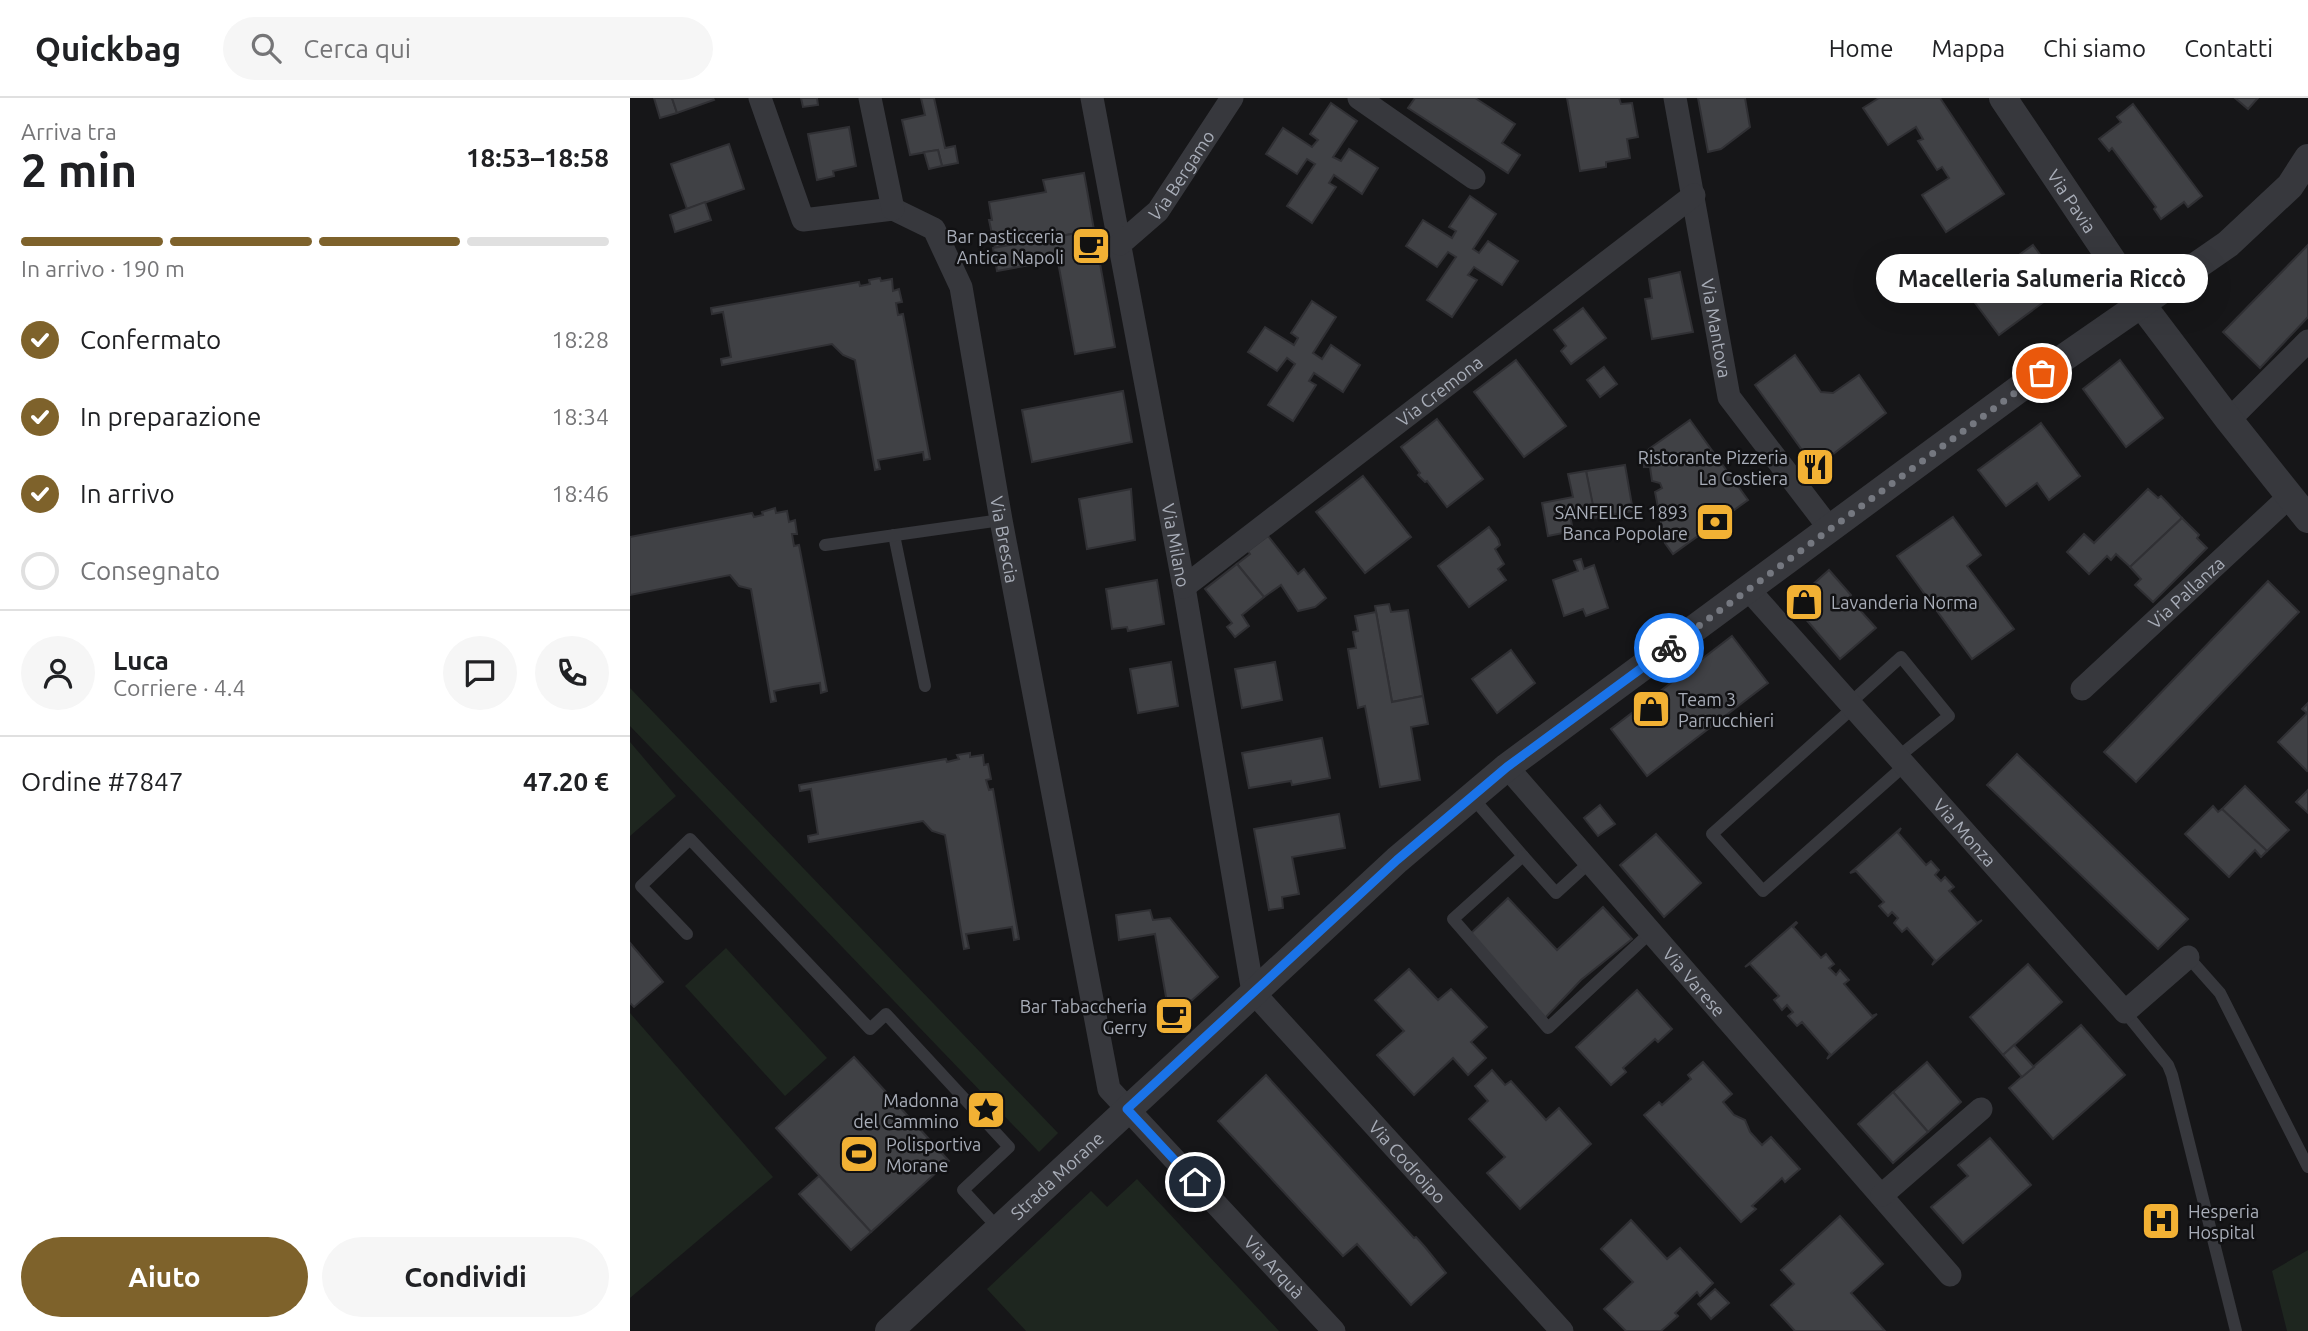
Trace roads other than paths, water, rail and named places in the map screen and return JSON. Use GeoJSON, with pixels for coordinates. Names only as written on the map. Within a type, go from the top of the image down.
{"type":"FeatureCollection","features":[{"type":"Feature","properties":{"kind":"street"},"geometry":{"type":"LineString","coordinates":[[760,98],[803,220],[893,209],[870,98]]}},
{"type":"Feature","properties":{"kind":"street","name":"Via Milano"},"geometry":{"type":"LineString","coordinates":[[1092,98],[1184,587],[1253,992]]}},
{"type":"Feature","properties":{"kind":"street","name":"Via Bergamo"},"geometry":{"type":"LineString","coordinates":[[1120,244],[1158,211],[1232,98]]}},
{"type":"Feature","properties":{"kind":"street"},"geometry":{"type":"LineString","coordinates":[[1359,98],[1474,178]]}},
{"type":"Feature","properties":{"kind":"street","name":"Via Mantova"},"geometry":{"type":"LineString","coordinates":[[1675,98],[1729,397],[1830,529]]}},
{"type":"Feature","properties":{"kind":"street","name":"Via Pavia"},"geometry":{"type":"LineString","coordinates":[[2003,98],[2142,306]]}},
{"type":"Feature","properties":{"kind":"street","name":"Strada Morane"},"geometry":{"type":"LineString","coordinates":[[889,1331],[1397,860],[1507,767],[2023,386],[2228,244],[2290,186],[2308,158]]}},
{"type":"Feature","properties":{"kind":"street","name":"Via Cremona"},"geometry":{"type":"LineString","coordinates":[[1184,587],[1694,195]]}},
{"type":"Feature","properties":{"kind":"street","name":"Via Brescia"},"geometry":{"type":"LineString","coordinates":[[893,209],[934,229],[961,287],[1001,520],[1109,1089],[1127,1109]]}},
{"type":"Feature","properties":{"kind":"street"},"geometry":{"type":"LineString","coordinates":[[2142,306],[2308,519]]}},
{"type":"Feature","properties":{"kind":"street"},"geometry":{"type":"LineString","coordinates":[[2229,420],[2308,341]]}},
{"type":"Feature","properties":{"kind":"street","name":"Via Pallanza"},"geometry":{"type":"LineString","coordinates":[[2082,688],[2290,496]]}},
{"type":"Feature","properties":{"kind":"street","name":"Via Monza"},"geometry":{"type":"LineString","coordinates":[[1748,589],[2125,1012]]}},
{"type":"Feature","properties":{"kind":"street","name":"Via Varese"},"geometry":{"type":"LineString","coordinates":[[1507,767],[1950,1275]]}},
{"type":"Feature","properties":{"kind":"street"},"geometry":{"type":"LineString","coordinates":[[2125,1012],[2188,957]]}},
{"type":"Feature","properties":{"kind":"street","name":"Via Codroipo"},"geometry":{"type":"LineString","coordinates":[[1253,992],[1562,1331]]}},
{"type":"Feature","properties":{"kind":"street","name":"Via Arquà"},"geometry":{"type":"LineString","coordinates":[[1127,1109],[1334,1331]]}},
{"type":"Feature","properties":{"kind":"street"},"geometry":{"type":"LineString","coordinates":[[1882,1195],[1981,1109]]}},
{"type":"Feature","properties":{"kind":"lane"},"geometry":{"type":"LineString","coordinates":[[825,545],[1001,520]]}},
{"type":"Feature","properties":{"kind":"lane"},"geometry":{"type":"LineString","coordinates":[[894,535],[925,686]]}},
{"type":"Feature","properties":{"kind":"lane"},"geometry":{"type":"LineString","coordinates":[[1901,657],[1949,716],[1763,891],[1712,834],[1852,705],[1901,657]]}},
{"type":"Feature","properties":{"kind":"lane"},"geometry":{"type":"LineString","coordinates":[[1472,797],[1556,893],[1590,862]]}},
{"type":"Feature","properties":{"kind":"lane"},"geometry":{"type":"LineString","coordinates":[[687,934],[640,886],[690,839],[870,1029],[886,1014],[1009,1147],[963,1190],[999,1229]]}},
{"type":"Feature","properties":{"kind":"lane"},"geometry":{"type":"LineString","coordinates":[[1523,856],[1453,919],[1548,1028],[1651,932]]}},
{"type":"Feature","properties":{"kind":"lane"},"geometry":{"type":"LineString","coordinates":[[2188,957],[2220,993],[2308,1167]]}},
{"type":"Feature","properties":{"kind":"lane"},"geometry":{"type":"LineString","coordinates":[[2125,1012],[2168,1065],[2172,1075],[2236,1331]]}},
{"type":"Feature","properties":{"kind":"place","name":"Bar pasticceria Antica Napoli"},"geometry":{"type":"Point","coordinates":[1091,246]}},
{"type":"Feature","properties":{"kind":"place","name":"Macelleria Salumeria Riccò"},"geometry":{"type":"Point","coordinates":[2042,373]}},
{"type":"Feature","properties":{"kind":"place","name":"Ristorante Pizzeria La Costiera"},"geometry":{"type":"Point","coordinates":[1815,467]}},
{"type":"Feature","properties":{"kind":"place","name":"SANFELICE 1893 Banca Popolare"},"geometry":{"type":"Point","coordinates":[1715,522]}},
{"type":"Feature","properties":{"kind":"place","name":"Lavanderia Norma"},"geometry":{"type":"Point","coordinates":[1804,602]}},
{"type":"Feature","properties":{"kind":"place","name":"Team 3 Parrucchieri"},"geometry":{"type":"Point","coordinates":[1651,709]}},
{"type":"Feature","properties":{"kind":"place","name":"Bar Tabaccheria Gerry"},"geometry":{"type":"Point","coordinates":[1174,1016]}},
{"type":"Feature","properties":{"kind":"place","name":"Madonna del Cammino"},"geometry":{"type":"Point","coordinates":[986,1110]}},
{"type":"Feature","properties":{"kind":"place","name":"Polisportiva Morane"},"geometry":{"type":"Point","coordinates":[859,1154]}},
{"type":"Feature","properties":{"kind":"place","name":"Hesperia Hospital"},"geometry":{"type":"Point","coordinates":[2161,1221]}}]}
